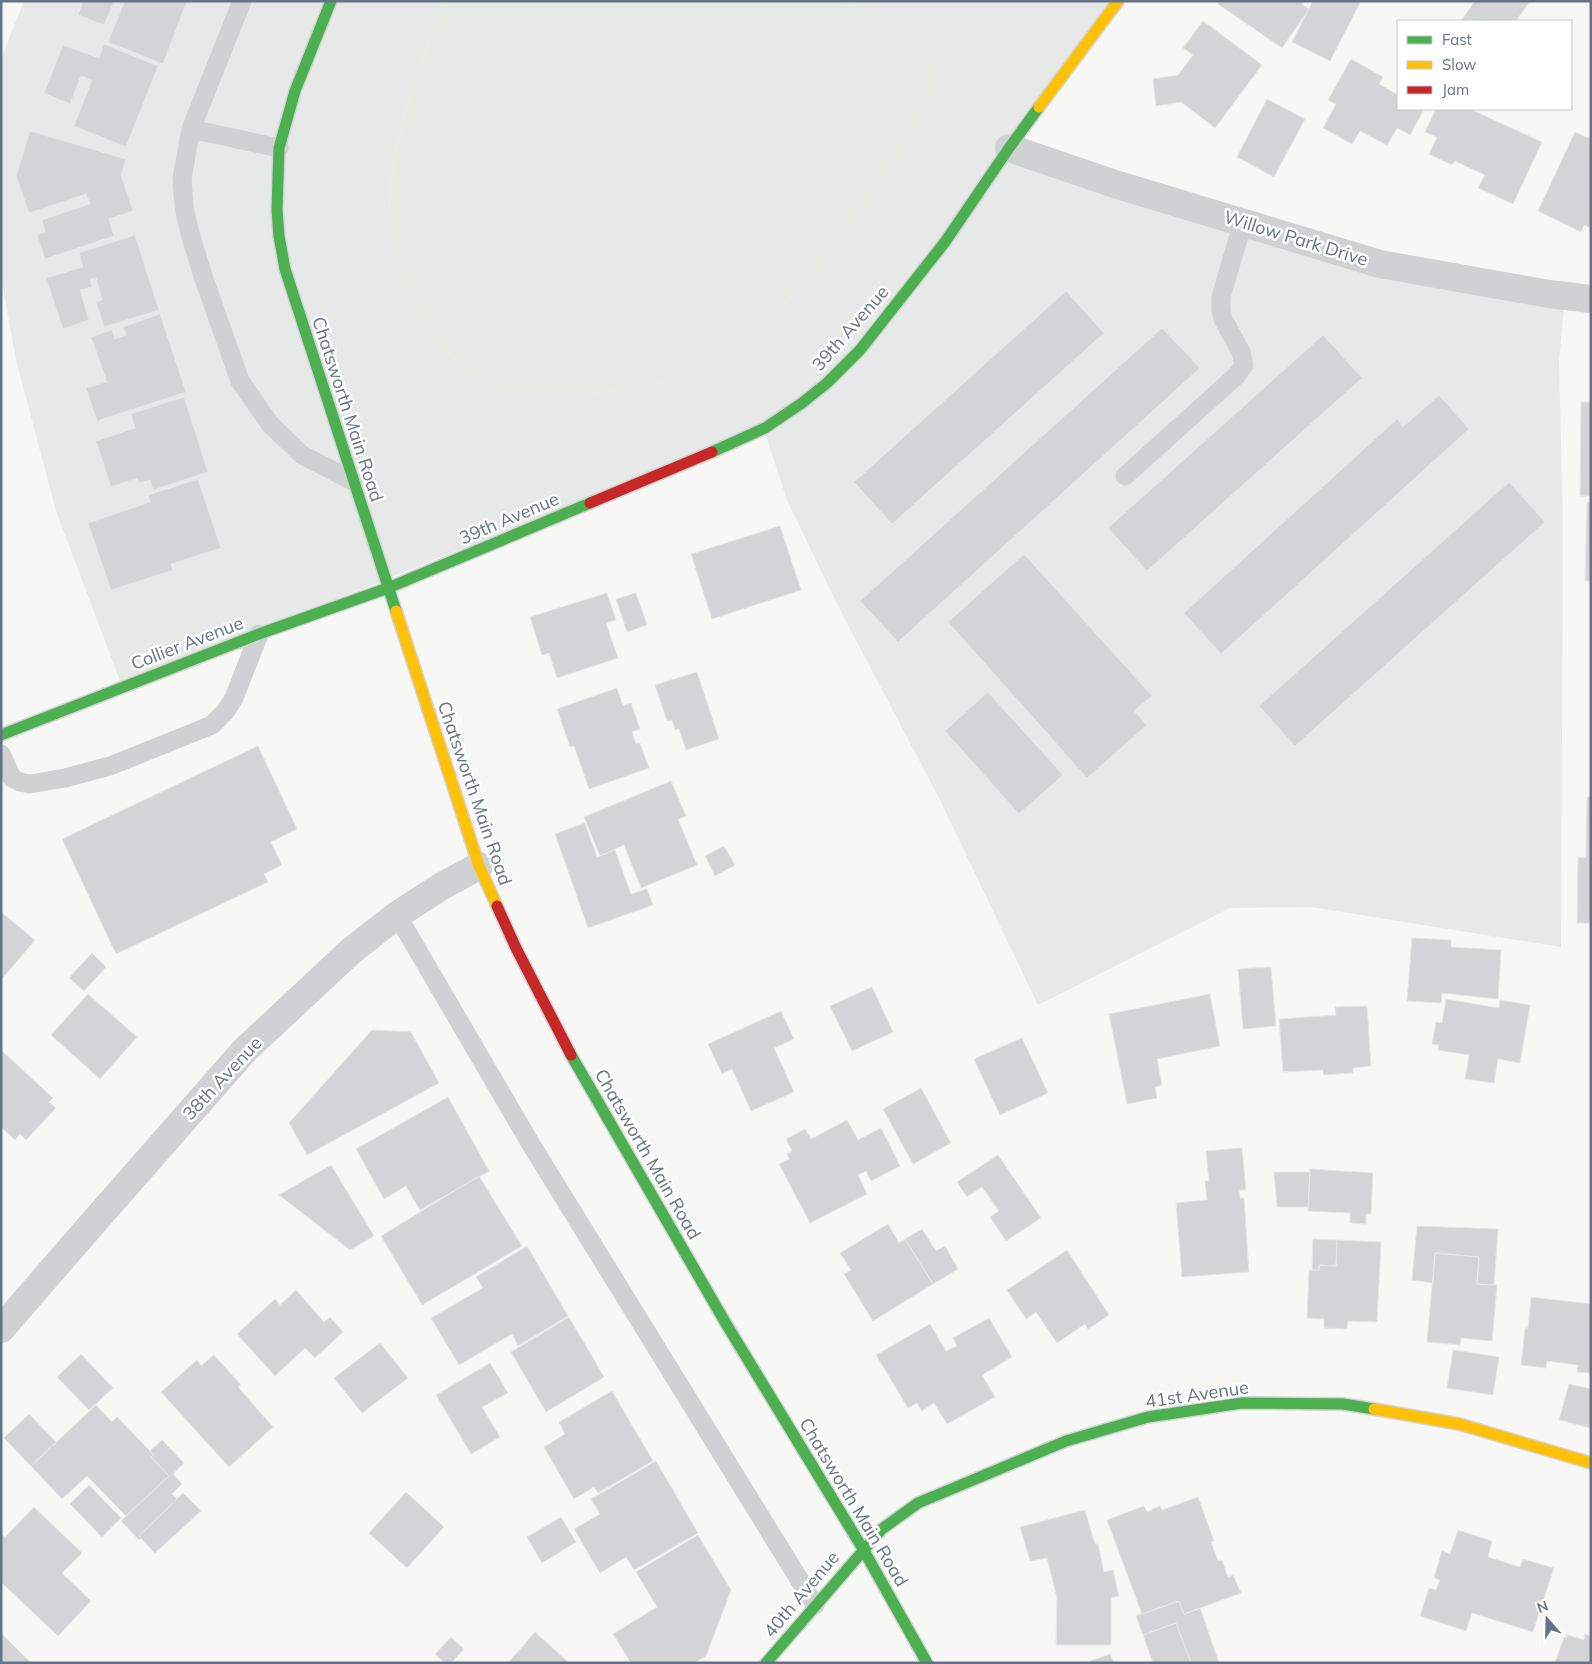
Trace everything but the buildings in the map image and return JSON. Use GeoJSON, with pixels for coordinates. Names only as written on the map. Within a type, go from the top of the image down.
{"type":"FeatureCollection","features":[{"type":"Feature","properties":{"kind":"street","name":"Chatsworth Main Road"},"geometry":{"type":"LineString","coordinates":[[331,1],[295,91],[279,148],[276,210],[279,236],[285,269],[479,866],[516,948],[569,1051],[725,1322],[863,1549],[927,1663]]}},
{"type":"Feature","properties":{"kind":"street","name":"39th Avenue"},"geometry":{"type":"LineString","coordinates":[[388,588],[738,441],[764,428],[802,404],[827,383],[860,350],[945,242],[1009,148],[1118,1]]}},
{"type":"Feature","properties":{"kind":"street","name":"Willow Park Drive"},"geometry":{"type":"LineString","coordinates":[[1009,148],[1118,185],[1380,264],[1522,290],[1591,299]]}},
{"type":"Feature","properties":{"kind":"street","name":"Collier Avenue"},"geometry":{"type":"LineString","coordinates":[[1,735],[259,634],[388,588]]}},
{"type":"Feature","properties":{"kind":"street","name":"38th Avenue"},"geometry":{"type":"LineString","coordinates":[[1,1329],[244,1051],[351,951],[397,915],[442,886],[479,866]]}},
{"type":"Feature","properties":{"kind":"street","name":"41st Avenue"},"geometry":{"type":"LineString","coordinates":[[863,1549],[882,1529],[918,1503],[1066,1442],[1148,1417],[1242,1403],[1343,1404],[1459,1424],[1591,1463]]}},
{"type":"Feature","properties":{"kind":"street","name":"40th Avenue"},"geometry":{"type":"LineString","coordinates":[[766,1663],[863,1549]]}},
{"type":"Feature","properties":{"kind":"lane"},"geometry":{"type":"LineString","coordinates":[[242,1],[190,129],[182,178],[184,207],[203,276],[240,381],[270,424],[302,455],[353,481]]}},
{"type":"Feature","properties":{"kind":"lane"},"geometry":{"type":"LineString","coordinates":[[190,129],[279,148]]}},
{"type":"Feature","properties":{"kind":"lane"},"geometry":{"type":"LineString","coordinates":[[1125,476],[1236,376],[1244,365],[1241,352],[1223,318],[1221,310],[1221,297],[1243,222]]}},
{"type":"Feature","properties":{"kind":"lane"},"geometry":{"type":"LineString","coordinates":[[1,754],[12,778],[30,784],[65,778],[110,766],[212,725],[225,712],[234,698],[259,634]]}},
{"type":"Feature","properties":{"kind":"lane"},"geometry":{"type":"LineString","coordinates":[[397,915],[532,1146],[815,1605]]}},
{"type":"Feature","properties":{"kind":"shaded area"},"geometry":{"type":"Polygon","coordinates":[[[24,1],[444,1],[412,88],[394,157],[389,209],[409,287],[424,317],[451,356],[491,386],[586,394],[629,389],[675,380],[717,359],[738,345],[814,277],[870,15],[845,1],[1116,1],[1008,146],[1245,220],[1565,295],[1559,362],[1563,525],[1561,947],[1311,907],[1230,908],[1038,1005],[939,798],[838,606],[787,500],[763,427],[122,686],[56,511],[16,360],[1,277],[1,59],[24,1]]]}},
{"type":"Feature","properties":{"kind":"shaded area"},"geometry":{"type":"Polygon","coordinates":[[[444,1],[845,1],[870,15],[928,58],[934,75],[932,96],[896,161],[814,277],[738,345],[717,359],[675,380],[629,389],[586,394],[530,394],[491,386],[451,356],[424,317],[409,287],[397,251],[389,209],[394,157],[412,88],[444,1]]]}},
{"type":"Feature","properties":{"kind":"traffic: fast"},"geometry":{"type":"LineString","coordinates":[[331,1],[295,91],[279,148],[277,210],[279,236],[285,269],[396,611]]}},
{"type":"Feature","properties":{"kind":"traffic: fast"},"geometry":{"type":"LineString","coordinates":[[712,452],[765,428],[802,403],[827,383],[860,350],[945,242],[1039,107]]}},
{"type":"Feature","properties":{"kind":"traffic: fast"},"geometry":{"type":"LineString","coordinates":[[1,735],[259,634],[388,588],[590,503]]}},
{"type":"Feature","properties":{"kind":"traffic: fast"},"geometry":{"type":"LineString","coordinates":[[571,1055],[725,1322],[863,1549],[927,1663]]}},
{"type":"Feature","properties":{"kind":"traffic: fast"},"geometry":{"type":"LineString","coordinates":[[766,1663],[882,1529],[918,1503],[1066,1441],[1148,1417],[1242,1403],[1343,1404],[1374,1409]]}},
{"type":"Feature","properties":{"kind":"traffic: slow"},"geometry":{"type":"LineString","coordinates":[[1039,107],[1118,1]]}},
{"type":"Feature","properties":{"kind":"traffic: slow"},"geometry":{"type":"LineString","coordinates":[[396,611],[479,866],[497,906]]}},
{"type":"Feature","properties":{"kind":"traffic: slow"},"geometry":{"type":"LineString","coordinates":[[1374,1409],[1459,1424],[1591,1463]]}},
{"type":"Feature","properties":{"kind":"traffic: jam"},"geometry":{"type":"LineString","coordinates":[[590,503],[712,452]]}},
{"type":"Feature","properties":{"kind":"traffic: jam"},"geometry":{"type":"LineString","coordinates":[[497,906],[516,948],[571,1055]]}}]}
